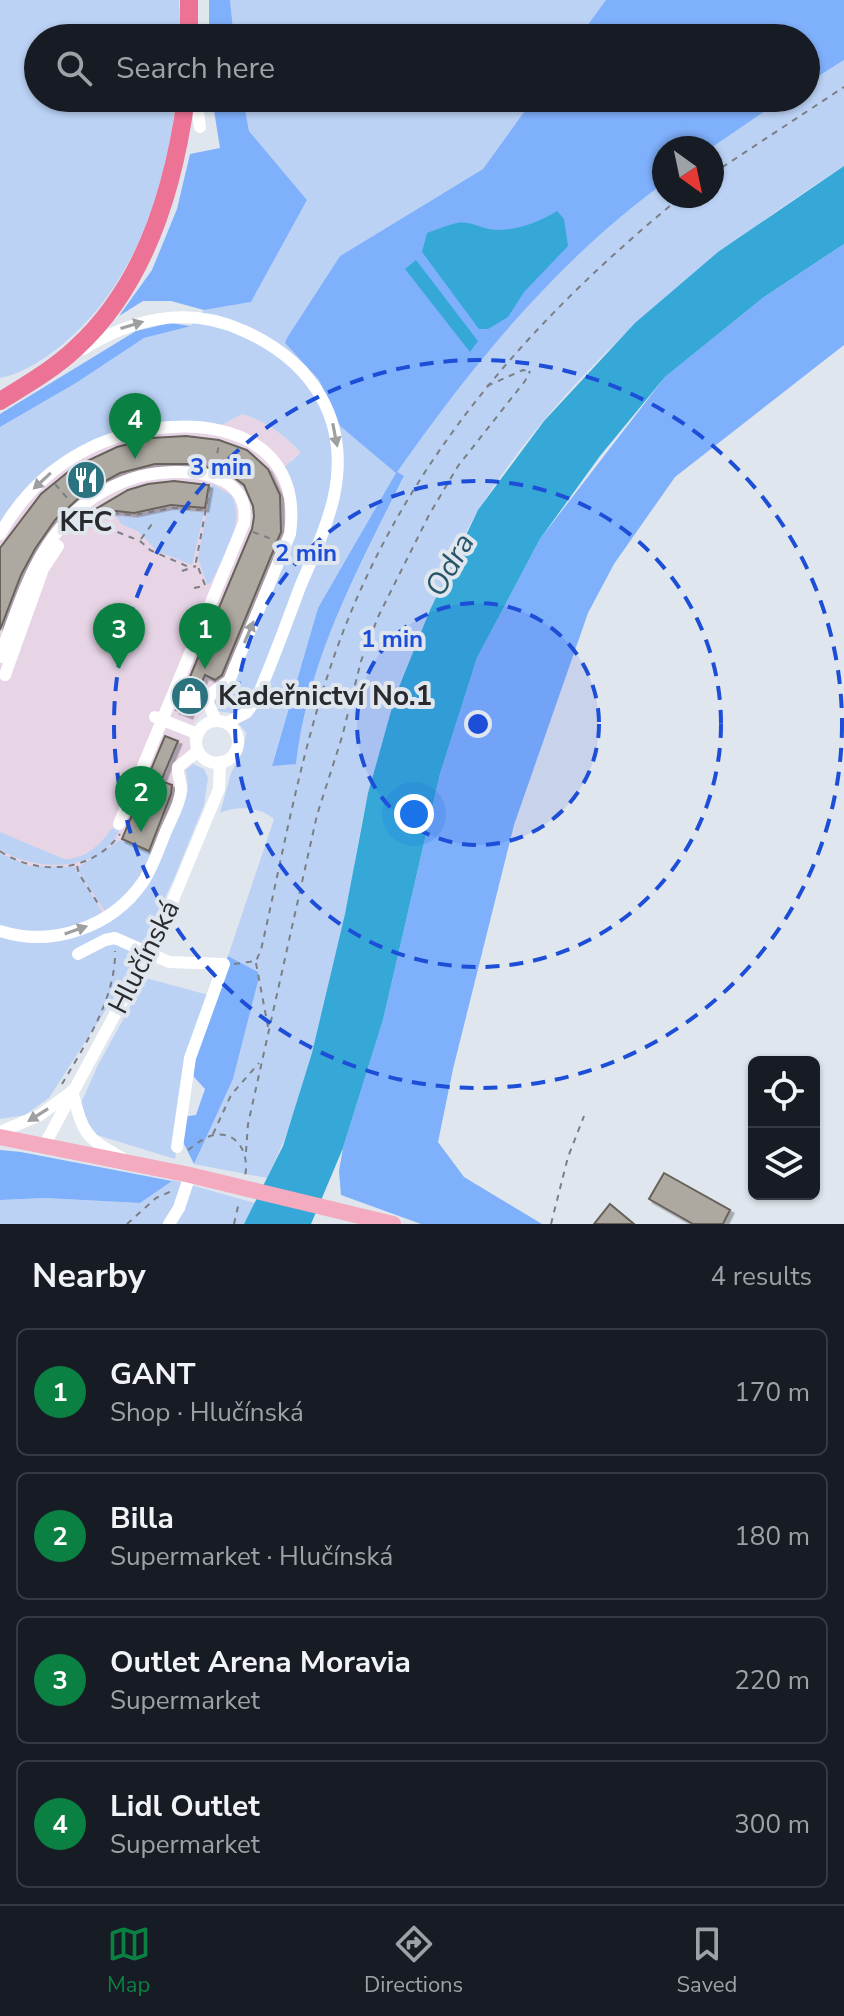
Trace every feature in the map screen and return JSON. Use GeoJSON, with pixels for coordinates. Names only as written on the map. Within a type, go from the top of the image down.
{"type":"FeatureCollection","features":[{"type":"Feature","properties":{"kind":"highway"},"geometry":{"type":"LineString","coordinates":[[189,0],[189,24]]}},
{"type":"Feature","properties":{"kind":"highway"},"geometry":{"type":"LineString","coordinates":[[0,401],[63,360],[103,320],[119,298],[144,250],[172,173],[183,112]]}},
{"type":"Feature","properties":{"kind":"highway"},"geometry":{"type":"LineString","coordinates":[[0,390],[39,375]]}},
{"type":"Feature","properties":{"kind":"main road"},"geometry":{"type":"LineString","coordinates":[[0,1134],[131,1163],[188,1182],[235,1183],[393,1224]]}},
{"type":"Feature","properties":{"kind":"street"},"geometry":{"type":"LineString","coordinates":[[198,112],[200,127]]}},
{"type":"Feature","properties":{"kind":"street"},"geometry":{"type":"LineString","coordinates":[[63,360],[131,324],[167,317],[207,318],[249,333],[284,354],[309,378],[329,412],[338,469],[326,522],[256,700],[246,713],[203,727],[198,734],[198,751],[207,760],[220,762]]}},
{"type":"Feature","properties":{"kind":"street"},"geometry":{"type":"LineString","coordinates":[[0,534],[18,506],[47,475],[83,451],[129,433],[156,427],[220,430],[257,444],[269,454],[286,484],[291,509],[290,534],[229,681],[207,700],[221,722]]}},
{"type":"Feature","properties":{"kind":"street"},"geometry":{"type":"LineString","coordinates":[[0,657],[39,556],[115,485],[139,477],[177,471],[212,477],[230,484],[237,491],[245,515],[242,528],[160,719],[119,824]]}},
{"type":"Feature","properties":{"kind":"street"},"geometry":{"type":"LineString","coordinates":[[5,675],[43,569],[58,546]]}},
{"type":"Feature","properties":{"kind":"street"},"geometry":{"type":"LineString","coordinates":[[160,719],[198,734]]}},
{"type":"Feature","properties":{"kind":"street","name":"Hlučínská"},"geometry":{"type":"LineString","coordinates":[[45,1144],[66,1090],[148,954],[216,796],[220,762],[233,755],[237,745],[234,731],[221,722]]}},
{"type":"Feature","properties":{"kind":"street"},"geometry":{"type":"LineString","coordinates":[[0,931],[27,937],[62,935],[107,916],[132,895],[147,874],[181,794],[178,767],[198,751]]}},
{"type":"Feature","properties":{"kind":"street"},"geometry":{"type":"LineString","coordinates":[[78,954],[115,938],[169,962],[224,964],[190,1058],[177,1147]]}},
{"type":"Feature","properties":{"kind":"street"},"geometry":{"type":"LineString","coordinates":[[0,1134],[40,1115],[66,1090],[92,1141],[131,1163]]}},
{"type":"Feature","properties":{"kind":"street"},"geometry":{"type":"LineString","coordinates":[[169,1224],[188,1182]]}},
{"type":"Feature","properties":{"kind":"path"},"geometry":{"type":"LineString","coordinates":[[820,103],[844,87]]}},
{"type":"Feature","properties":{"kind":"path"},"geometry":{"type":"LineString","coordinates":[[724,166],[806,112]]}},
{"type":"Feature","properties":{"kind":"path"},"geometry":{"type":"LineString","coordinates":[[268,1029],[256,961],[307,749],[343,633],[391,525],[428,464],[484,387],[602,264],[668,208]]}},
{"type":"Feature","properties":{"kind":"path"},"geometry":{"type":"LineString","coordinates":[[235,1183],[248,1160],[248,1124],[260,1062],[317,815],[342,737],[361,661],[378,617],[411,549],[458,466],[530,371],[523,370],[484,387]]}},
{"type":"Feature","properties":{"kind":"path"},"geometry":{"type":"LineString","coordinates":[[194,588],[205,586],[197,565],[220,430]]}},
{"type":"Feature","properties":{"kind":"path"},"geometry":{"type":"LineString","coordinates":[[47,475],[90,521],[140,541],[150,550],[191,568]]}},
{"type":"Feature","properties":{"kind":"path"},"geometry":{"type":"LineString","coordinates":[[82,513],[134,515],[172,508],[206,510]]}},
{"type":"Feature","properties":{"kind":"path"},"geometry":{"type":"LineString","coordinates":[[140,541],[152,524]]}},
{"type":"Feature","properties":{"kind":"path"},"geometry":{"type":"LineString","coordinates":[[242,528],[286,544]]}},
{"type":"Feature","properties":{"kind":"path"},"geometry":{"type":"LineString","coordinates":[[182,571],[197,565]]}},
{"type":"Feature","properties":{"kind":"path"},"geometry":{"type":"LineString","coordinates":[[0,851],[31,865],[77,866],[119,836],[123,827],[119,824]]}},
{"type":"Feature","properties":{"kind":"path"},"geometry":{"type":"LineString","coordinates":[[77,866],[79,874],[107,916]]}},
{"type":"Feature","properties":{"kind":"path"},"geometry":{"type":"LineString","coordinates":[[66,1090],[115,974],[115,938]]}},
{"type":"Feature","properties":{"kind":"path"},"geometry":{"type":"LineString","coordinates":[[224,964],[256,961]]}},
{"type":"Feature","properties":{"kind":"path"},"geometry":{"type":"LineString","coordinates":[[177,1147],[181,1151],[188,1150],[212,1135],[231,1095],[260,1062]]}},
{"type":"Feature","properties":{"kind":"path"},"geometry":{"type":"LineString","coordinates":[[551,1224],[568,1157],[584,1116]]}},
{"type":"Feature","properties":{"kind":"path"},"geometry":{"type":"LineString","coordinates":[[212,1135],[230,1137],[246,1152]]}},
{"type":"Feature","properties":{"kind":"path"},"geometry":{"type":"LineString","coordinates":[[127,1224],[156,1198],[188,1182]]}},
{"type":"Feature","properties":{"kind":"path"},"geometry":{"type":"LineString","coordinates":[[234,1224],[240,1196]]}},
{"type":"Feature","properties":{"kind":"shaded area"},"geometry":{"type":"Polygon","coordinates":[[[0,0],[179,0],[180,24],[24,24],[24,112],[174,112],[154,204],[124,270],[105,300],[54,351],[28,368],[0,378],[0,0]]]}},
{"type":"Feature","properties":{"kind":"shaded area"},"geometry":{"type":"Polygon","coordinates":[[[209,0],[230,0],[233,24],[209,24],[209,0]]]}},
{"type":"Feature","properties":{"kind":"shaded area"},"geometry":{"type":"Polygon","coordinates":[[[230,0],[606,0],[588,24],[233,24],[230,0]]]}},
{"type":"Feature","properties":{"kind":"shaded area"},"geometry":{"type":"Polygon","coordinates":[[[606,0],[844,0],[844,60],[820,75],[820,24],[588,24],[606,0]]]}},
{"type":"Feature","properties":{"kind":"shaded area"},"geometry":{"type":"Polygon","coordinates":[[[844,60],[844,166],[740,237],[691,276],[597,361],[515,457],[475,516],[425,623],[385,734],[365,806],[323,1013],[281,1148],[267,1178],[194,1164],[233,1079],[259,973],[228,956],[274,819],[248,808],[220,813],[231,773],[243,751],[246,733],[231,713],[217,711],[213,703],[230,689],[294,532],[295,497],[284,467],[301,453],[274,429],[242,414],[220,426],[156,423],[127,428],[88,443],[0,524],[0,427],[76,383],[144,338],[190,326],[204,310],[251,302],[307,200],[249,131],[246,112],[524,112],[483,169],[340,256],[285,343],[319,380],[340,426],[396,472],[455,392],[519,316],[552,280],[652,192],[652,208],[724,208],[724,139],[764,112],[820,112],[820,75],[844,60]],[[397,473],[318,608],[272,765],[296,764],[311,688],[337,616],[404,477],[397,473]]]}},
{"type":"Feature","properties":{"kind":"shaded area"},"geometry":{"type":"Polygon","coordinates":[[[214,112],[246,112],[249,131],[307,200],[251,302],[204,310],[171,301],[143,301],[119,316],[152,270],[177,209],[190,154],[220,148],[214,112]]]}},
{"type":"Feature","properties":{"kind":"shaded area"},"geometry":{"type":"Polygon","coordinates":[[[524,112],[764,112],[724,139],[724,136],[652,136],[652,192],[553,280],[456,392],[397,472],[404,476],[353,580],[323,651],[302,725],[296,764],[272,766],[318,608],[396,473],[340,426],[319,380],[285,343],[340,256],[483,169],[524,112]]]}},
{"type":"Feature","properties":{"kind":"shaded area"},"geometry":{"type":"Polygon","coordinates":[[[844,166],[844,244],[764,297],[665,377],[600,456],[540,539],[477,658],[440,774],[383,1020],[343,1148],[311,1224],[244,1224],[283,1146],[312,1053],[345,914],[368,793],[395,697],[430,610],[478,510],[544,421],[635,323],[718,252],[844,166]]]}},
{"type":"Feature","properties":{"kind":"shaded area"},"geometry":{"type":"Polygon","coordinates":[[[557,211],[564,219],[568,246],[524,292],[508,317],[488,329],[479,329],[422,252],[427,233],[461,223],[497,230],[515,228],[557,211]]]}},
{"type":"Feature","properties":{"kind":"shaded area"},"geometry":{"type":"Polygon","coordinates":[[[844,244],[844,345],[675,477],[614,564],[588,613],[514,825],[453,1069],[438,1142],[464,1177],[542,1224],[421,1224],[341,1195],[339,1171],[343,1148],[383,1020],[440,774],[477,658],[540,539],[665,377],[764,297],[844,244]]]}},
{"type":"Feature","properties":{"kind":"shaded area"},"geometry":{"type":"Polygon","coordinates":[[[416,260],[478,341],[470,352],[405,269],[416,260]]]}},
{"type":"Feature","properties":{"kind":"shaded area"},"geometry":{"type":"Polygon","coordinates":[[[170,323],[191,326],[144,338],[76,383],[0,427],[0,414],[136,331],[170,323]]]}},
{"type":"Feature","properties":{"kind":"shaded area"},"geometry":{"type":"Polygon","coordinates":[[[242,414],[262,421],[282,434],[302,454],[290,460],[296,505],[294,532],[230,689],[218,697],[195,722],[189,739],[193,764],[185,772],[188,790],[155,869],[126,908],[0,936],[0,524],[89,443],[102,437],[127,428],[156,423],[220,426],[242,414]]]}},
{"type":"Feature","properties":{"kind":"shaded area"},"geometry":{"type":"Polygon","coordinates":[[[212,484],[231,495],[236,517],[231,540],[211,583],[207,584],[198,558],[212,484]]]}},
{"type":"Feature","properties":{"kind":"shaded area"},"geometry":{"type":"Polygon","coordinates":[[[173,509],[204,512],[192,565],[157,551],[138,531],[121,524],[116,515],[134,517],[173,509]]]}},
{"type":"Feature","properties":{"kind":"shaded area"},"geometry":{"type":"Polygon","coordinates":[[[193,764],[204,769],[208,778],[204,805],[173,881],[125,980],[49,1098],[25,1115],[0,1119],[0,936],[85,933],[155,869],[188,790],[186,770],[193,764]]]}},
{"type":"Feature","properties":{"kind":"shaded area"},"geometry":{"type":"Polygon","coordinates":[[[112,828],[119,831],[110,845],[82,861],[65,864],[30,862],[0,849],[0,832],[64,859],[72,859],[92,850],[112,828]]]}},
{"type":"Feature","properties":{"kind":"shaded area"},"geometry":{"type":"Polygon","coordinates":[[[122,839],[152,852],[133,885],[105,911],[78,867],[122,839]]]}},
{"type":"Feature","properties":{"kind":"shaded area"},"geometry":{"type":"Polygon","coordinates":[[[0,853],[29,866],[75,867],[103,913],[53,930],[0,926],[0,853]]]}},
{"type":"Feature","properties":{"kind":"shaded area"},"geometry":{"type":"Polygon","coordinates":[[[228,956],[258,972],[259,977],[233,1079],[194,1164],[179,1134],[181,1117],[196,1115],[205,1089],[194,1077],[190,1058],[228,956]]]}},
{"type":"Feature","properties":{"kind":"shaded area"},"geometry":{"type":"Polygon","coordinates":[[[146,978],[212,996],[190,1058],[175,1159],[97,1135],[86,1120],[81,1103],[98,1065],[146,978]]]}},
{"type":"Feature","properties":{"kind":"shaded area"},"geometry":{"type":"Polygon","coordinates":[[[0,1150],[172,1181],[140,1203],[45,1198],[0,1200],[0,1150]]]}},
{"type":"Feature","properties":{"kind":"shaded area"},"geometry":{"type":"Polygon","coordinates":[[[173,1180],[255,1203],[244,1224],[0,1224],[0,1200],[45,1198],[140,1203],[173,1180]]]}},
{"type":"Feature","properties":{"kind":"building"},"geometry":{"type":"Polygon","coordinates":[[[186,436],[219,440],[247,450],[268,469],[280,495],[281,532],[222,675],[215,680],[205,675],[189,715],[176,710],[252,529],[254,517],[244,485],[227,472],[193,464],[155,464],[120,473],[85,492],[55,520],[35,549],[21,575],[0,630],[0,548],[41,494],[74,467],[117,447],[151,438],[186,436]]]}},
{"type":"Feature","properties":{"kind":"building"},"geometry":{"type":"Polygon","coordinates":[[[174,481],[209,485],[205,508],[171,505],[134,513],[87,514],[128,490],[174,481]]]}},
{"type":"Feature","properties":{"kind":"building"},"geometry":{"type":"Polygon","coordinates":[[[165,736],[178,741],[161,781],[172,785],[171,794],[149,851],[122,839],[165,736]]]}},
{"type":"Feature","properties":{"kind":"building"},"geometry":{"type":"Polygon","coordinates":[[[664,1173],[730,1210],[723,1224],[693,1224],[649,1199],[664,1173]]]}},
{"type":"Feature","properties":{"kind":"building"},"geometry":{"type":"Polygon","coordinates":[[[610,1204],[634,1224],[594,1224],[610,1204]]]}},
{"type":"Feature","properties":{"kind":"place","name":"Lidl Outlet"},"geometry":{"type":"Point","coordinates":[135,459]}},
{"type":"Feature","properties":{"kind":"place","name":"KFC"},"geometry":{"type":"Point","coordinates":[86,480]}},
{"type":"Feature","properties":{"kind":"place","name":"Outlet Arena Moravia"},"geometry":{"type":"Point","coordinates":[119,669]}},
{"type":"Feature","properties":{"kind":"place","name":"GANT"},"geometry":{"type":"Point","coordinates":[205,669]}},
{"type":"Feature","properties":{"kind":"place","name":"Kadeřnictví No.1"},"geometry":{"type":"Point","coordinates":[190,696]}},
{"type":"Feature","properties":{"kind":"place","name":"Billa"},"geometry":{"type":"Point","coordinates":[141,832]}},
{"type":"Feature","properties":{"kind":"water label","name":"Odra"},"geometry":{"type":"Point","coordinates":[450,565]}}]}
